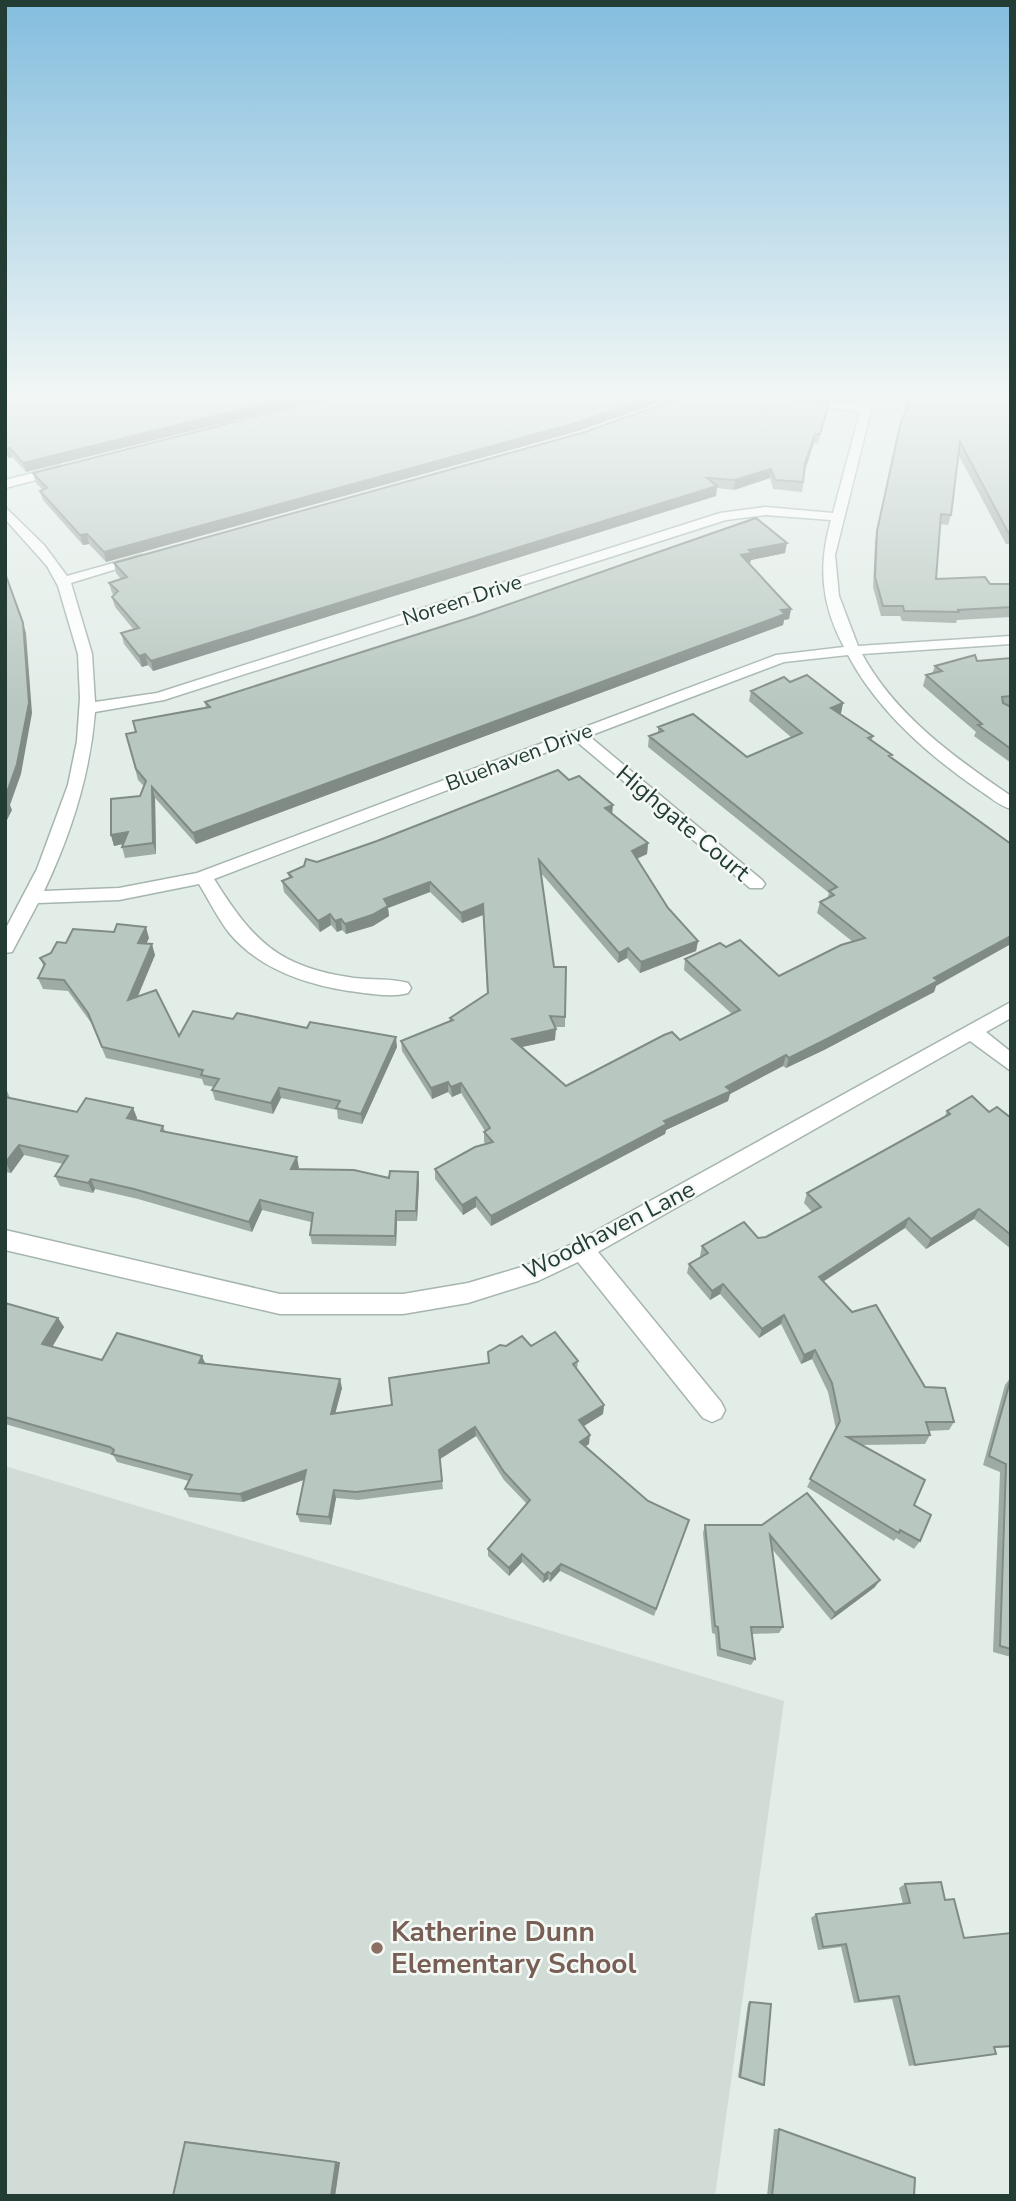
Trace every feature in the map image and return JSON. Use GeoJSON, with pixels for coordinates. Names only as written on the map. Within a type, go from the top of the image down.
{"type":"FeatureCollection","features":[{"type":"Feature","properties":{"kind":"street"},"geometry":{"type":"LineString","coordinates":[[841,501],[828,555],[828,581],[833,609],[851,650],[900,715],[939,751],[1011,804]]}},
{"type":"Feature","properties":{"kind":"street"},"geometry":{"type":"LineString","coordinates":[[5,510],[63,581],[80,629],[87,665],[88,708],[75,788],[33,897],[5,947]]}},
{"type":"Feature","properties":{"kind":"street","name":"Noreen Drive"},"geometry":{"type":"LineString","coordinates":[[88,708],[159,697],[724,516],[765,511],[837,517]]}},
{"type":"Feature","properties":{"kind":"street"},"geometry":{"type":"LineString","coordinates":[[63,581],[159,554]]}},
{"type":"Feature","properties":{"kind":"street","name":"Bluehaven Drive"},"geometry":{"type":"LineString","coordinates":[[33,897],[81,899],[138,892],[204,877],[781,658],[851,650],[1011,640]]}},
{"type":"Feature","properties":{"kind":"street","name":"Highgate Court"},"geometry":{"type":"LineString","coordinates":[[578,734],[756,884]]}},
{"type":"Feature","properties":{"kind":"street"},"geometry":{"type":"LineString","coordinates":[[204,877],[237,930],[258,950],[286,966],[318,979],[357,987],[401,988]]}},
{"type":"Feature","properties":{"kind":"street","name":"Woodhaven Lane"},"geometry":{"type":"LineString","coordinates":[[5,1240],[280,1304],[403,1304],[468,1293],[530,1274],[582,1250],[1011,1009]]}},
{"type":"Feature","properties":{"kind":"street"},"geometry":{"type":"LineString","coordinates":[[971,1031],[1011,1063]]}},
{"type":"Feature","properties":{"kind":"street"},"geometry":{"type":"LineString","coordinates":[[582,1250],[712,1410]]}},
{"type":"Feature","properties":{"kind":"shaded area","name":"Katherine Dunn Elementary School"},"geometry":{"type":"Polygon","coordinates":[[[5,1466],[784,1701],[715,2196],[5,2196],[5,1466]]]}},
{"type":"Feature","properties":{"kind":"building"},"geometry":{"type":"Polygon","coordinates":[[[49,501],[292,501],[104,552],[87,534],[80,535],[49,501]]]}},
{"type":"Feature","properties":{"kind":"building"},"geometry":{"type":"Polygon","coordinates":[[[338,501],[669,501],[151,661],[145,654],[139,656],[121,633],[139,628],[112,597],[118,591],[109,583],[127,577],[114,563],[338,501]]]}},
{"type":"Feature","properties":{"kind":"building"},"geometry":{"type":"Polygon","coordinates":[[[884,501],[953,501],[951,515],[941,514],[936,579],[985,577],[990,584],[1011,584],[1011,607],[958,610],[959,612],[904,611],[903,606],[883,606],[875,577],[877,531],[884,501]]]}},
{"type":"Feature","properties":{"kind":"building"},"geometry":{"type":"Polygon","coordinates":[[[991,501],[1011,501],[1009,534],[991,501]]]}},
{"type":"Feature","properties":{"kind":"building"},"geometry":{"type":"Polygon","coordinates":[[[756,518],[787,543],[749,550],[752,553],[741,555],[791,609],[781,610],[785,614],[193,833],[152,787],[153,843],[122,847],[128,832],[111,835],[111,799],[140,796],[146,781],[136,769],[126,734],[136,732],[133,721],[210,707],[205,702],[475,616],[756,518]]]}},
{"type":"Feature","properties":{"kind":"building"},"geometry":{"type":"Polygon","coordinates":[[[5,573],[23,623],[29,703],[17,764],[5,798],[5,573]]]}},
{"type":"Feature","properties":{"kind":"building"},"geometry":{"type":"Polygon","coordinates":[[[975,655],[977,661],[1011,658],[1011,696],[1002,697],[1003,703],[1011,707],[1011,749],[978,725],[982,724],[926,675],[942,671],[935,666],[975,655]]]}},
{"type":"Feature","properties":{"kind":"building"},"geometry":{"type":"Polygon","coordinates":[[[807,675],[843,703],[831,708],[873,736],[868,738],[892,755],[889,756],[1011,844],[1011,936],[934,978],[938,981],[789,1058],[786,1055],[726,1087],[731,1091],[664,1121],[667,1124],[491,1216],[476,1197],[462,1205],[435,1169],[475,1147],[493,1142],[484,1132],[490,1128],[461,1083],[451,1087],[448,1082],[431,1088],[401,1041],[453,1020],[450,1018],[488,993],[483,904],[461,913],[430,882],[384,899],[388,906],[372,915],[345,924],[341,919],[335,921],[330,914],[318,921],[282,881],[292,877],[288,873],[304,866],[306,859],[317,862],[377,841],[558,770],[569,780],[579,776],[613,805],[605,808],[648,843],[632,851],[668,908],[698,941],[641,962],[628,948],[619,953],[539,860],[554,967],[566,967],[565,1017],[550,1016],[556,1029],[512,1039],[566,1086],[664,1035],[672,1032],[680,1040],[740,1010],[685,959],[720,943],[726,947],[740,940],[779,976],[841,945],[865,938],[820,902],[834,895],[829,891],[837,887],[649,736],[663,731],[658,727],[693,714],[747,757],[802,733],[751,691],[784,677],[790,682],[807,675]]]}},
{"type":"Feature","properties":{"kind":"building"},"geometry":{"type":"Polygon","coordinates":[[[117,924],[146,927],[138,943],[152,944],[128,1000],[156,990],[179,1036],[193,1011],[233,1019],[237,1013],[307,1028],[310,1022],[396,1037],[361,1114],[336,1108],[340,1101],[279,1088],[271,1103],[212,1090],[219,1079],[201,1075],[203,1070],[102,1047],[88,1013],[64,980],[38,978],[45,964],[40,958],[51,953],[57,942],[66,943],[73,929],[114,932],[117,924]]]}},
{"type":"Feature","properties":{"kind":"building"},"geometry":{"type":"Polygon","coordinates":[[[972,1096],[989,1112],[997,1107],[1011,1118],[1011,1235],[979,1209],[931,1239],[909,1218],[819,1277],[852,1312],[876,1305],[925,1387],[945,1388],[954,1422],[926,1422],[930,1435],[847,1437],[925,1480],[914,1505],[931,1515],[920,1541],[900,1530],[899,1533],[810,1479],[840,1421],[832,1383],[815,1350],[804,1355],[784,1315],[762,1329],[723,1284],[712,1291],[689,1264],[708,1253],[702,1246],[744,1222],[758,1238],[766,1237],[821,1207],[807,1193],[950,1114],[947,1111],[972,1096]]]}},
{"type":"Feature","properties":{"kind":"building"},"geometry":{"type":"Polygon","coordinates":[[[5,1097],[77,1112],[86,1098],[133,1108],[127,1118],[163,1126],[161,1131],[297,1157],[291,1169],[354,1170],[389,1178],[390,1171],[418,1172],[416,1211],[396,1211],[395,1236],[310,1235],[313,1213],[260,1200],[249,1222],[134,1189],[91,1179],[88,1183],[55,1176],[68,1156],[19,1145],[5,1163],[5,1097]]]}},
{"type":"Feature","properties":{"kind":"building"},"geometry":{"type":"Polygon","coordinates":[[[5,1303],[58,1318],[42,1344],[102,1360],[117,1333],[202,1356],[199,1363],[340,1379],[331,1414],[392,1405],[389,1378],[489,1363],[488,1352],[500,1345],[506,1346],[522,1336],[531,1346],[555,1332],[578,1361],[573,1364],[604,1405],[579,1420],[590,1435],[580,1442],[648,1501],[689,1520],[656,1609],[561,1564],[551,1574],[548,1572],[544,1575],[522,1554],[509,1568],[488,1549],[530,1500],[504,1472],[475,1427],[439,1450],[442,1481],[356,1492],[334,1490],[329,1517],[297,1514],[306,1470],[240,1494],[185,1489],[192,1475],[112,1454],[114,1450],[110,1447],[5,1417],[5,1303]]]}},
{"type":"Feature","properties":{"kind":"building"},"geometry":{"type":"Polygon","coordinates":[[[1011,1378],[1011,1649],[1000,1646],[1006,1464],[989,1456],[1011,1378]]]}},
{"type":"Feature","properties":{"kind":"building"},"geometry":{"type":"Polygon","coordinates":[[[807,1493],[880,1580],[835,1613],[770,1535],[783,1627],[751,1627],[755,1659],[720,1649],[718,1627],[715,1626],[705,1525],[762,1525],[807,1493]]]}},
{"type":"Feature","properties":{"kind":"building"},"geometry":{"type":"Polygon","coordinates":[[[941,1882],[945,1900],[954,1899],[964,1938],[1011,1933],[1011,2046],[994,2047],[996,2054],[915,2065],[899,1996],[859,2001],[846,1944],[823,1947],[816,1914],[910,1903],[905,1884],[941,1882]]]}},
{"type":"Feature","properties":{"kind":"building"},"geometry":{"type":"Polygon","coordinates":[[[750,2002],[771,2004],[764,2085],[740,2077],[750,2002]]]}},
{"type":"Feature","properties":{"kind":"building"},"geometry":{"type":"Polygon","coordinates":[[[779,2129],[915,2178],[914,2196],[772,2196],[779,2129]]]}},
{"type":"Feature","properties":{"kind":"building"},"geometry":{"type":"Polygon","coordinates":[[[185,2142],[336,2162],[331,2196],[173,2196],[185,2142]]]}},
{"type":"Feature","properties":{"kind":"place","name":"Katherine Dunn Elementary School"},"geometry":{"type":"Point","coordinates":[377,1948]}}]}
